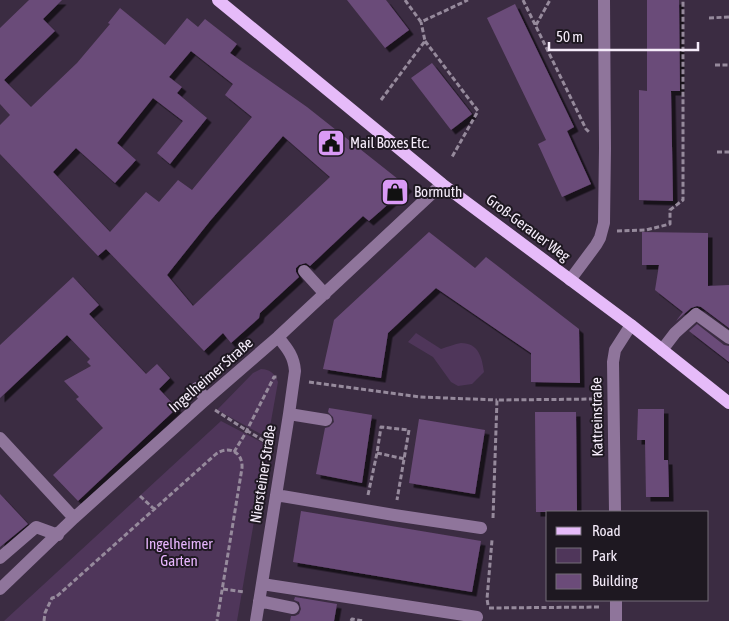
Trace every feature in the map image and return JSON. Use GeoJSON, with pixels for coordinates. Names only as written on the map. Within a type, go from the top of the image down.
{"type":"FeatureCollection","features":[{"type":"Feature","properties":{"kind":"main road","name":"Groß-Gerauer Weg"},"geometry":{"type":"LineString","coordinates":[[218,0],[442,184],[631,325],[729,403]]}},
{"type":"Feature","properties":{"kind":"street"},"geometry":{"type":"LineString","coordinates":[[570,280],[596,245],[602,231],[605,216],[604,0]]}},
{"type":"Feature","properties":{"kind":"street","name":"Ingelheimer Straße"},"geometry":{"type":"LineString","coordinates":[[0,589],[74,518],[278,337],[442,184]]}},
{"type":"Feature","properties":{"kind":"street"},"geometry":{"type":"LineString","coordinates":[[304,272],[325,294]]}},
{"type":"Feature","properties":{"kind":"street"},"geometry":{"type":"LineString","coordinates":[[662,350],[675,333],[696,314],[729,338]]}},
{"type":"Feature","properties":{"kind":"street","name":"Kattreinstraße"},"geometry":{"type":"LineString","coordinates":[[615,511],[613,362],[615,350],[631,325]]}},
{"type":"Feature","properties":{"kind":"street","name":"Niersteiner Straße"},"geometry":{"type":"LineString","coordinates":[[256,621],[295,371],[293,358],[278,337]]}},
{"type":"Feature","properties":{"kind":"street"},"geometry":{"type":"LineString","coordinates":[[197,388],[205,401]]}},
{"type":"Feature","properties":{"kind":"street"},"geometry":{"type":"LineString","coordinates":[[289,414],[326,420]]}},
{"type":"Feature","properties":{"kind":"street"},"geometry":{"type":"LineString","coordinates":[[0,438],[74,518]]}},
{"type":"Feature","properties":{"kind":"street"},"geometry":{"type":"LineString","coordinates":[[276,495],[487,530]]}},
{"type":"Feature","properties":{"kind":"street"},"geometry":{"type":"LineString","coordinates":[[0,558],[36,527],[58,535]]}},
{"type":"Feature","properties":{"kind":"street"},"geometry":{"type":"LineString","coordinates":[[260,593],[293,608]]}},
{"type":"Feature","properties":{"kind":"street"},"geometry":{"type":"LineString","coordinates":[[260,593],[477,617]]}},
{"type":"Feature","properties":{"kind":"street"},"geometry":{"type":"LineString","coordinates":[[616,603],[616,621]]}},
{"type":"Feature","properties":{"kind":"path"},"geometry":{"type":"LineString","coordinates":[[405,0],[421,22],[426,41],[478,111],[452,157]]}},
{"type":"Feature","properties":{"kind":"path"},"geometry":{"type":"LineString","coordinates":[[421,22],[468,0]]}},
{"type":"Feature","properties":{"kind":"path"},"geometry":{"type":"LineString","coordinates":[[525,0],[586,129],[606,148]]}},
{"type":"Feature","properties":{"kind":"path"},"geometry":{"type":"LineString","coordinates":[[536,25],[550,0]]}},
{"type":"Feature","properties":{"kind":"path"},"geometry":{"type":"LineString","coordinates":[[616,231],[646,230],[670,224],[670,210],[683,200],[683,0]]}},
{"type":"Feature","properties":{"kind":"path"},"geometry":{"type":"LineString","coordinates":[[709,18],[729,17]]}},
{"type":"Feature","properties":{"kind":"path"},"geometry":{"type":"LineString","coordinates":[[381,100],[426,41]]}},
{"type":"Feature","properties":{"kind":"path"},"geometry":{"type":"LineString","coordinates":[[715,65],[729,65]]}},
{"type":"Feature","properties":{"kind":"path"},"geometry":{"type":"LineString","coordinates":[[717,152],[729,152]]}},
{"type":"Feature","properties":{"kind":"path"},"geometry":{"type":"LineString","coordinates":[[234,452],[274,377],[420,397],[497,400],[613,399]]}},
{"type":"Feature","properties":{"kind":"path"},"geometry":{"type":"LineString","coordinates":[[493,521],[497,400]]}},
{"type":"Feature","properties":{"kind":"path"},"geometry":{"type":"LineString","coordinates":[[205,401],[246,430],[283,452]]}},
{"type":"Feature","properties":{"kind":"path"},"geometry":{"type":"LineString","coordinates":[[365,510],[381,427],[409,430],[394,516]]}},
{"type":"Feature","properties":{"kind":"path"},"geometry":{"type":"LineString","coordinates":[[44,621],[44,614],[52,598],[56,597],[220,451],[230,450],[241,458],[242,468],[217,621]]}},
{"type":"Feature","properties":{"kind":"path"},"geometry":{"type":"LineString","coordinates":[[377,453],[405,458]]}},
{"type":"Feature","properties":{"kind":"path"},"geometry":{"type":"LineString","coordinates":[[140,496],[154,509]]}},
{"type":"Feature","properties":{"kind":"path"},"geometry":{"type":"LineString","coordinates":[[487,530],[487,599],[489,608]]}},
{"type":"Feature","properties":{"kind":"path"},"geometry":{"type":"LineString","coordinates":[[223,589],[260,593]]}},
{"type":"Feature","properties":{"kind":"path"},"geometry":{"type":"LineString","coordinates":[[477,617],[489,608],[616,603]]}},
{"type":"Feature","properties":{"kind":"path"},"geometry":{"type":"LineString","coordinates":[[351,621],[352,619],[363,621]]}},
{"type":"Feature","properties":{"kind":"green space"},"geometry":{"type":"Polygon","coordinates":[[[416,333],[441,349],[461,343],[476,348],[481,357],[484,372],[472,384],[458,386],[451,382],[433,357],[408,342],[416,333]]]}},
{"type":"Feature","properties":{"kind":"green space"},"geometry":{"type":"Polygon","coordinates":[[[261,369],[272,372],[278,382],[268,438],[217,410],[253,373],[261,369]]]}},
{"type":"Feature","properties":{"kind":"green space","name":"Ingelheimer Garten"},"geometry":{"type":"Polygon","coordinates":[[[221,421],[267,445],[237,621],[4,621],[221,421]]]}},
{"type":"Feature","properties":{"kind":"building"},"geometry":{"type":"Polygon","coordinates":[[[29,0],[62,0],[43,19],[55,31],[4,80],[31,107],[77,63],[110,24],[108,23],[120,8],[165,45],[187,18],[198,27],[205,19],[237,44],[230,53],[307,107],[408,187],[369,221],[363,216],[310,266],[306,263],[299,265],[296,268],[296,272],[299,277],[260,313],[259,318],[231,343],[223,333],[204,351],[106,249],[98,256],[0,154],[0,125],[10,115],[0,104],[0,28],[29,0]],[[191,51],[169,77],[182,87],[177,93],[207,118],[170,164],[157,153],[183,121],[153,98],[117,143],[136,160],[115,183],[76,148],[53,172],[110,232],[146,192],[159,202],[178,180],[192,190],[252,117],[225,95],[233,84],[191,51]],[[283,136],[210,221],[167,275],[193,306],[330,177],[283,136]]]}},
{"type":"Feature","properties":{"kind":"building"},"geometry":{"type":"Polygon","coordinates":[[[347,0],[386,0],[409,30],[385,48],[347,0]]]}},
{"type":"Feature","properties":{"kind":"building"},"geometry":{"type":"Polygon","coordinates":[[[647,0],[679,0],[680,91],[671,91],[673,201],[639,200],[639,90],[647,91],[647,0]]]}},
{"type":"Feature","properties":{"kind":"building"},"geometry":{"type":"Polygon","coordinates":[[[515,4],[574,127],[567,131],[591,184],[562,197],[538,144],[546,140],[487,18],[515,4]]]}},
{"type":"Feature","properties":{"kind":"building"},"geometry":{"type":"Polygon","coordinates":[[[432,63],[472,114],[451,130],[411,78],[432,63]]]}},
{"type":"Feature","properties":{"kind":"building"},"geometry":{"type":"Polygon","coordinates":[[[429,232],[475,268],[486,257],[579,329],[580,383],[531,382],[531,353],[436,288],[388,333],[381,378],[323,369],[334,320],[429,232]]]}},
{"type":"Feature","properties":{"kind":"building"},"geometry":{"type":"Polygon","coordinates":[[[642,232],[708,233],[708,286],[729,285],[729,328],[697,306],[691,308],[676,321],[683,312],[655,290],[659,265],[642,265],[642,232]]]}},
{"type":"Feature","properties":{"kind":"building"},"geometry":{"type":"Polygon","coordinates":[[[73,277],[99,305],[89,314],[146,374],[157,364],[170,378],[159,389],[177,408],[78,501],[53,475],[103,428],[76,399],[79,397],[64,381],[91,366],[87,362],[90,359],[67,335],[0,398],[0,345],[73,277]]]}},
{"type":"Feature","properties":{"kind":"building"},"geometry":{"type":"Polygon","coordinates":[[[697,324],[724,345],[729,346],[729,362],[689,331],[697,324]]]}},
{"type":"Feature","properties":{"kind":"building"},"geometry":{"type":"Polygon","coordinates":[[[329,408],[372,415],[362,483],[316,474],[325,428],[334,422],[333,417],[328,412],[329,408]]]}},
{"type":"Feature","properties":{"kind":"building"},"geometry":{"type":"Polygon","coordinates":[[[638,409],[664,409],[664,460],[668,460],[669,497],[646,497],[645,440],[637,440],[638,409]]]}},
{"type":"Feature","properties":{"kind":"building"},"geometry":{"type":"Polygon","coordinates":[[[535,412],[576,412],[577,511],[536,512],[535,412]]]}},
{"type":"Feature","properties":{"kind":"building"},"geometry":{"type":"Polygon","coordinates":[[[419,419],[485,430],[475,494],[409,483],[419,419]]]}},
{"type":"Feature","properties":{"kind":"building"},"geometry":{"type":"Polygon","coordinates":[[[0,494],[28,524],[0,547],[0,494]]]}},
{"type":"Feature","properties":{"kind":"building"},"geometry":{"type":"Polygon","coordinates":[[[301,511],[481,541],[472,592],[293,562],[301,511]]]}},
{"type":"Feature","properties":{"kind":"building"},"geometry":{"type":"Polygon","coordinates":[[[295,597],[337,604],[334,621],[290,621],[291,616],[299,614],[301,609],[299,602],[294,600],[295,597]]]}},
{"type":"Feature","properties":{"kind":"place","name":"Mail Boxes Etc."},"geometry":{"type":"Point","coordinates":[331,143]}},
{"type":"Feature","properties":{"kind":"place","name":"Bormuth"},"geometry":{"type":"Point","coordinates":[395,192]}}]}
